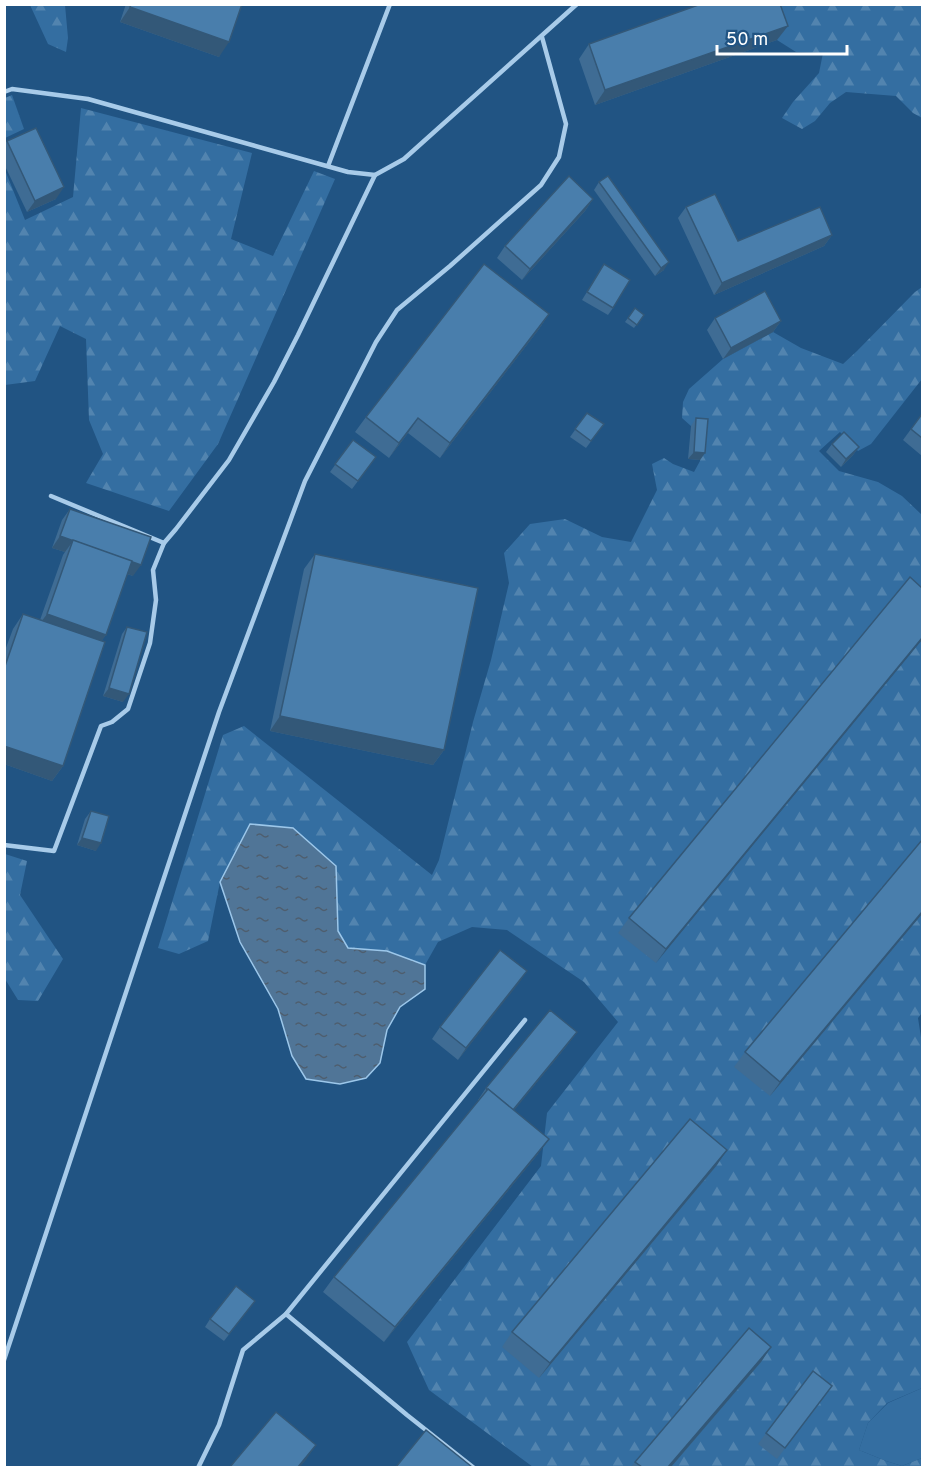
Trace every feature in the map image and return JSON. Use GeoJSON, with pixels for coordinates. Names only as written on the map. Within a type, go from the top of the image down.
{"type":"FeatureCollection","features":[{"type":"Feature","properties":{"kind":"lane"},"geometry":{"type":"LineString","coordinates":[[328,166],[390,4]]}},
{"type":"Feature","properties":{"kind":"lane"},"geometry":{"type":"LineString","coordinates":[[4,92],[12,89],[88,99],[348,172],[375,175],[404,159],[577,4]]}},
{"type":"Feature","properties":{"kind":"lane"},"geometry":{"type":"LineString","coordinates":[[4,1360],[219,712],[305,481],[376,342],[397,310],[540,185],[559,157],[566,124],[542,37]]}},
{"type":"Feature","properties":{"kind":"lane"},"geometry":{"type":"LineString","coordinates":[[4,845],[54,851],[101,726],[112,722],[128,709],[150,643],[156,600],[153,570],[164,543],[229,460],[274,382],[375,175]]}},
{"type":"Feature","properties":{"kind":"lane"},"geometry":{"type":"LineString","coordinates":[[51,496],[164,543]]}},
{"type":"Feature","properties":{"kind":"lane"},"geometry":{"type":"LineString","coordinates":[[198,1467],[219,1425],[243,1350],[286,1314],[525,1020]]}},
{"type":"Feature","properties":{"kind":"lane"},"geometry":{"type":"LineString","coordinates":[[286,1314],[407,1415],[474,1467]]}},
{"type":"Feature","properties":{"kind":"green space"},"geometry":{"type":"Polygon","coordinates":[[[30,5],[65,5],[68,38],[66,52],[48,44],[30,5]]]}},
{"type":"Feature","properties":{"kind":"green space"},"geometry":{"type":"Polygon","coordinates":[[[764,5],[922,5],[922,118],[913,113],[896,96],[846,92],[830,103],[815,121],[802,129],[782,118],[819,73],[823,53],[796,52],[777,40],[764,5]]]}},
{"type":"Feature","properties":{"kind":"green space"},"geometry":{"type":"Polygon","coordinates":[[[12,95],[24,129],[5,138],[5,98],[12,95]]]}},
{"type":"Feature","properties":{"kind":"green space"},"geometry":{"type":"Polygon","coordinates":[[[81,108],[252,153],[231,239],[273,256],[314,171],[335,179],[218,444],[169,511],[86,483],[103,454],[89,420],[86,339],[60,326],[35,381],[5,385],[5,170],[25,220],[73,197],[81,108]]]}},
{"type":"Feature","properties":{"kind":"green space"},"geometry":{"type":"Polygon","coordinates":[[[922,287],[922,379],[871,444],[858,451],[840,432],[819,451],[839,471],[878,482],[902,496],[922,515],[922,1013],[918,1018],[922,1044],[922,1388],[887,1403],[868,1423],[859,1450],[902,1466],[922,1458],[922,1467],[533,1467],[429,1390],[407,1342],[541,1166],[547,1113],[618,1022],[584,982],[507,930],[472,927],[438,942],[425,965],[387,951],[348,948],[338,931],[336,867],[220,882],[208,941],[179,954],[158,948],[223,735],[244,726],[432,875],[439,860],[509,583],[504,553],[530,524],[565,519],[602,537],[631,542],[657,490],[652,464],[664,458],[694,472],[700,461],[703,427],[691,426],[682,418],[683,402],[689,389],[723,359],[773,332],[801,348],[843,364],[922,287]]]}},
{"type":"Feature","properties":{"kind":"green space"},"geometry":{"type":"Polygon","coordinates":[[[5,854],[27,861],[20,895],[63,959],[38,1001],[18,1000],[5,979],[5,854]]]}},
{"type":"Feature","properties":{"kind":"green space"},"geometry":{"type":"Polygon","coordinates":[[[922,1388],[922,1458],[902,1466],[859,1450],[868,1423],[888,1403],[922,1388]]]}},
{"type":"Feature","properties":{"kind":"water"},"geometry":{"type":"Polygon","coordinates":[[[250,824],[293,828],[336,866],[338,931],[348,948],[387,951],[425,965],[425,989],[400,1007],[387,1030],[380,1063],[366,1078],[340,1084],[306,1079],[292,1056],[278,1009],[240,942],[220,882],[250,824]]]}},
{"type":"Feature","properties":{"kind":"building"},"geometry":{"type":"Polygon","coordinates":[[[131,4],[242,4],[229,42],[130,7],[131,4]]]}},
{"type":"Feature","properties":{"kind":"building"},"geometry":{"type":"Polygon","coordinates":[[[701,4],[780,4],[788,26],[605,90],[589,44],[701,4]]]}},
{"type":"Feature","properties":{"kind":"building"},"geometry":{"type":"Polygon","coordinates":[[[36,128],[64,187],[35,201],[7,141],[36,128]]]}},
{"type":"Feature","properties":{"kind":"building"},"geometry":{"type":"Polygon","coordinates":[[[569,176],[593,199],[530,269],[505,246],[569,176]]]}},
{"type":"Feature","properties":{"kind":"building"},"geometry":{"type":"Polygon","coordinates":[[[608,176],[669,262],[661,268],[599,182],[608,176]]]}},
{"type":"Feature","properties":{"kind":"building"},"geometry":{"type":"Polygon","coordinates":[[[715,194],[738,241],[820,207],[832,235],[722,283],[686,207],[715,194]]]}},
{"type":"Feature","properties":{"kind":"building"},"geometry":{"type":"Polygon","coordinates":[[[484,264],[549,314],[450,443],[418,418],[399,443],[366,417],[484,264]]]}},
{"type":"Feature","properties":{"kind":"building"},"geometry":{"type":"Polygon","coordinates":[[[604,264],[630,280],[613,308],[587,292],[604,264]]]}},
{"type":"Feature","properties":{"kind":"building"},"geometry":{"type":"Polygon","coordinates":[[[765,291],[781,321],[731,348],[715,318],[765,291]]]}},
{"type":"Feature","properties":{"kind":"building"},"geometry":{"type":"Polygon","coordinates":[[[635,308],[644,315],[637,325],[628,318],[635,308]]]}},
{"type":"Feature","properties":{"kind":"building"},"geometry":{"type":"Polygon","coordinates":[[[587,413],[604,424],[591,441],[575,429],[587,413]]]}},
{"type":"Feature","properties":{"kind":"building"},"geometry":{"type":"Polygon","coordinates":[[[922,414],[922,438],[911,429],[922,414]]]}},
{"type":"Feature","properties":{"kind":"building"},"geometry":{"type":"Polygon","coordinates":[[[696,418],[708,419],[705,453],[694,452],[696,418]]]}},
{"type":"Feature","properties":{"kind":"building"},"geometry":{"type":"Polygon","coordinates":[[[844,432],[859,447],[846,459],[832,444],[844,432]]]}},
{"type":"Feature","properties":{"kind":"building"},"geometry":{"type":"Polygon","coordinates":[[[353,440],[376,457],[358,481],[335,464],[353,440]]]}},
{"type":"Feature","properties":{"kind":"building"},"geometry":{"type":"Polygon","coordinates":[[[70,509],[151,537],[141,565],[60,536],[70,509]]]}},
{"type":"Feature","properties":{"kind":"building"},"geometry":{"type":"Polygon","coordinates":[[[73,540],[132,561],[106,635],[47,614],[73,540]]]}},
{"type":"Feature","properties":{"kind":"building"},"geometry":{"type":"Polygon","coordinates":[[[315,554],[478,588],[444,750],[280,716],[315,554]]]}},
{"type":"Feature","properties":{"kind":"building"},"geometry":{"type":"Polygon","coordinates":[[[910,577],[922,588],[922,638],[666,949],[629,918],[910,577]]]}},
{"type":"Feature","properties":{"kind":"building"},"geometry":{"type":"Polygon","coordinates":[[[23,614],[105,642],[63,766],[4,746],[4,669],[23,614]]]}},
{"type":"Feature","properties":{"kind":"building"},"geometry":{"type":"Polygon","coordinates":[[[127,627],[147,632],[129,694],[109,688],[127,627]]]}},
{"type":"Feature","properties":{"kind":"building"},"geometry":{"type":"Polygon","coordinates":[[[91,811],[109,816],[101,843],[82,838],[91,811]]]}},
{"type":"Feature","properties":{"kind":"building"},"geometry":{"type":"Polygon","coordinates":[[[922,840],[922,912],[780,1082],[745,1052],[922,840]]]}},
{"type":"Feature","properties":{"kind":"building"},"geometry":{"type":"Polygon","coordinates":[[[500,950],[527,971],[466,1048],[440,1027],[500,950]]]}},
{"type":"Feature","properties":{"kind":"building"},"geometry":{"type":"Polygon","coordinates":[[[550,1010],[577,1032],[513,1110],[486,1088],[550,1010]]]}},
{"type":"Feature","properties":{"kind":"building"},"geometry":{"type":"Polygon","coordinates":[[[488,1089],[549,1139],[395,1327],[334,1277],[488,1089]]]}},
{"type":"Feature","properties":{"kind":"building"},"geometry":{"type":"Polygon","coordinates":[[[690,1119],[727,1150],[550,1363],[512,1332],[690,1119]]]}},
{"type":"Feature","properties":{"kind":"building"},"geometry":{"type":"Polygon","coordinates":[[[236,1286],[255,1301],[229,1334],[210,1319],[236,1286]]]}},
{"type":"Feature","properties":{"kind":"building"},"geometry":{"type":"Polygon","coordinates":[[[749,1328],[771,1347],[668,1467],[642,1467],[635,1462],[749,1328]]]}},
{"type":"Feature","properties":{"kind":"building"},"geometry":{"type":"Polygon","coordinates":[[[813,1371],[832,1386],[785,1448],[766,1433],[813,1371]]]}},
{"type":"Feature","properties":{"kind":"building"},"geometry":{"type":"Polygon","coordinates":[[[276,1412],[316,1445],[298,1467],[230,1467],[276,1412]]]}},
{"type":"Feature","properties":{"kind":"building"},"geometry":{"type":"Polygon","coordinates":[[[426,1430],[472,1467],[396,1467],[426,1430]]]}}]}
